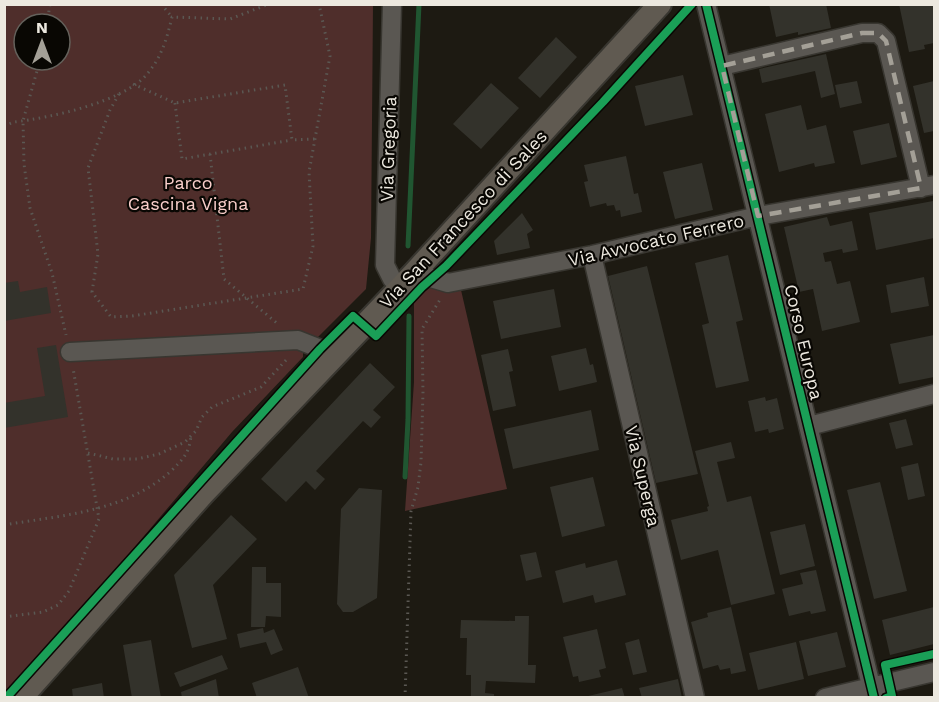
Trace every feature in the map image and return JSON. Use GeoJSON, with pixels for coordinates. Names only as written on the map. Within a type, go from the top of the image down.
{"type":"FeatureCollection","features":[{"type":"Feature","properties":{"kind":"main road","name":"Via San Francesco di Sales"},"geometry":{"type":"LineString","coordinates":[[21,698],[203,494],[407,280],[660,4]]}},
{"type":"Feature","properties":{"kind":"street","name":"Via Gregoria"},"geometry":{"type":"LineString","coordinates":[[392,4],[385,265],[392,279],[407,280]]}},
{"type":"Feature","properties":{"kind":"street","name":"Corso Europa"},"geometry":{"type":"LineString","coordinates":[[706,4],[872,692]]}},
{"type":"Feature","properties":{"kind":"street"},"geometry":{"type":"LineString","coordinates":[[722,66],[862,33],[878,33],[886,41],[928,187]]}},
{"type":"Feature","properties":{"kind":"street","name":"Via Avvocato Ferrero"},"geometry":{"type":"LineString","coordinates":[[407,280],[448,283],[592,255],[758,216],[928,187]]}},
{"type":"Feature","properties":{"kind":"street","name":"Via Superga"},"geometry":{"type":"LineString","coordinates":[[592,255],[695,698]]}},
{"type":"Feature","properties":{"kind":"street"},"geometry":{"type":"LineString","coordinates":[[70,352],[298,340],[336,355]]}},
{"type":"Feature","properties":{"kind":"street"},"geometry":{"type":"LineString","coordinates":[[809,426],[934,394]]}},
{"type":"Feature","properties":{"kind":"street"},"geometry":{"type":"LineString","coordinates":[[825,698],[872,692],[934,672]]}},
{"type":"Feature","properties":{"kind":"path"},"geometry":{"type":"LineString","coordinates":[[161,4],[172,17],[230,18],[269,4]]}},
{"type":"Feature","properties":{"kind":"path"},"geometry":{"type":"LineString","coordinates":[[119,94],[110,110],[88,168],[98,254],[92,292],[111,317],[132,316],[303,289],[313,246],[309,172],[330,56],[319,4]]}},
{"type":"Feature","properties":{"kind":"path"},"geometry":{"type":"LineString","coordinates":[[4,126],[79,109],[119,94],[147,75],[165,46],[172,17]]}},
{"type":"Feature","properties":{"kind":"path"},"geometry":{"type":"LineString","coordinates":[[4,617],[43,612],[58,605],[69,591],[99,519],[70,352],[52,273],[30,208],[24,164],[23,121],[37,72]]}},
{"type":"Feature","properties":{"kind":"path"},"geometry":{"type":"LineString","coordinates":[[133,84],[175,103],[285,85],[292,140]]}},
{"type":"Feature","properties":{"kind":"path"},"geometry":{"type":"LineString","coordinates":[[175,103],[182,159],[292,140],[315,139]]}},
{"type":"Feature","properties":{"kind":"path"},"geometry":{"type":"LineString","coordinates":[[88,453],[113,459],[137,459],[159,454],[185,442],[196,431],[202,417],[212,407],[261,387],[287,359],[298,340],[224,279],[210,154]]}},
{"type":"Feature","properties":{"kind":"path"},"geometry":{"type":"LineString","coordinates":[[405,698],[411,511],[418,487],[421,462],[422,329],[448,283]]}},
{"type":"Feature","properties":{"kind":"path"},"geometry":{"type":"LineString","coordinates":[[4,525],[97,509],[125,500],[156,484],[186,455],[190,449],[191,436]]}},
{"type":"Feature","properties":{"kind":"highlighted area"},"geometry":{"type":"Polygon","coordinates":[[[862,33],[878,33],[886,41],[921,188],[758,216],[722,66],[862,33]]]}},
{"type":"Feature","properties":{"kind":"green space","name":"Parco Cascina Vigna"},"geometry":{"type":"Polygon","coordinates":[[[4,5],[373,5],[371,238],[366,289],[312,343],[303,338],[303,357],[232,432],[7,698],[4,697],[4,5]]]}},
{"type":"Feature","properties":{"kind":"green space"},"geometry":{"type":"Polygon","coordinates":[[[437,282],[442,290],[461,290],[507,489],[405,511],[414,382],[414,293],[437,282]]]}},
{"type":"Feature","properties":{"kind":"building"},"geometry":{"type":"Polygon","coordinates":[[[769,4],[826,4],[831,28],[776,37],[769,4]]]}},
{"type":"Feature","properties":{"kind":"building"},"geometry":{"type":"Polygon","coordinates":[[[899,4],[934,4],[934,43],[924,45],[925,49],[909,52],[899,4]]]}},
{"type":"Feature","properties":{"kind":"building"},"geometry":{"type":"Polygon","coordinates":[[[556,37],[577,57],[540,98],[518,78],[556,37]]]}},
{"type":"Feature","properties":{"kind":"building"},"geometry":{"type":"Polygon","coordinates":[[[826,54],[835,94],[821,98],[815,71],[762,83],[759,69],[826,54]]]}},
{"type":"Feature","properties":{"kind":"building"},"geometry":{"type":"Polygon","coordinates":[[[683,75],[693,115],[645,126],[635,86],[683,75]]]}},
{"type":"Feature","properties":{"kind":"building"},"geometry":{"type":"Polygon","coordinates":[[[857,81],[862,103],[840,108],[835,85],[857,81]]]}},
{"type":"Feature","properties":{"kind":"building"},"geometry":{"type":"Polygon","coordinates":[[[934,81],[934,131],[924,133],[913,86],[934,81]]]}},
{"type":"Feature","properties":{"kind":"building"},"geometry":{"type":"Polygon","coordinates":[[[491,83],[519,108],[481,149],[453,124],[491,83]]]}},
{"type":"Feature","properties":{"kind":"building"},"geometry":{"type":"Polygon","coordinates":[[[801,105],[807,130],[826,125],[835,163],[815,167],[814,163],[779,172],[765,114],[801,105]]]}},
{"type":"Feature","properties":{"kind":"building"},"geometry":{"type":"Polygon","coordinates":[[[889,123],[897,157],[861,165],[853,131],[889,123]]]}},
{"type":"Feature","properties":{"kind":"building"},"geometry":{"type":"Polygon","coordinates":[[[626,156],[634,194],[638,193],[642,212],[621,217],[620,210],[616,211],[614,205],[607,206],[606,203],[590,207],[584,182],[588,181],[584,165],[626,156]]]}},
{"type":"Feature","properties":{"kind":"building"},"geometry":{"type":"Polygon","coordinates":[[[702,163],[713,210],[675,219],[663,172],[702,163]]]}},
{"type":"Feature","properties":{"kind":"building"},"geometry":{"type":"Polygon","coordinates":[[[933,201],[934,238],[876,250],[869,213],[933,201]]]}},
{"type":"Feature","properties":{"kind":"building"},"geometry":{"type":"Polygon","coordinates":[[[522,213],[533,230],[527,234],[530,248],[497,255],[494,241],[522,213]]]}},
{"type":"Feature","properties":{"kind":"building"},"geometry":{"type":"Polygon","coordinates":[[[827,217],[830,226],[852,221],[858,250],[843,253],[842,249],[823,253],[825,262],[831,261],[837,284],[850,281],[860,322],[822,331],[813,289],[799,292],[784,227],[827,217]]]}},
{"type":"Feature","properties":{"kind":"building"},"geometry":{"type":"Polygon","coordinates":[[[728,255],[743,320],[736,322],[749,381],[716,388],[702,325],[709,323],[695,263],[728,255]]]}},
{"type":"Feature","properties":{"kind":"building"},"geometry":{"type":"Polygon","coordinates":[[[647,266],[698,474],[656,483],[608,276],[647,266]]]}},
{"type":"Feature","properties":{"kind":"building"},"geometry":{"type":"Polygon","coordinates":[[[924,277],[929,306],[891,313],[886,285],[924,277]]]}},
{"type":"Feature","properties":{"kind":"building"},"geometry":{"type":"Polygon","coordinates":[[[18,281],[20,292],[47,287],[51,313],[4,321],[4,283],[18,281]]]}},
{"type":"Feature","properties":{"kind":"building"},"geometry":{"type":"Polygon","coordinates":[[[554,289],[561,327],[501,339],[493,301],[554,289]]]}},
{"type":"Feature","properties":{"kind":"building"},"geometry":{"type":"Polygon","coordinates":[[[934,335],[934,377],[899,384],[890,344],[934,335]]]}},
{"type":"Feature","properties":{"kind":"building"},"geometry":{"type":"Polygon","coordinates":[[[56,345],[68,417],[4,428],[4,403],[45,396],[37,348],[56,345]]]}},
{"type":"Feature","properties":{"kind":"building"},"geometry":{"type":"Polygon","coordinates":[[[586,348],[597,382],[559,391],[551,356],[586,348]]]}},
{"type":"Feature","properties":{"kind":"building"},"geometry":{"type":"Polygon","coordinates":[[[508,349],[513,371],[509,372],[516,406],[493,411],[481,355],[508,349]]]}},
{"type":"Feature","properties":{"kind":"building"},"geometry":{"type":"Polygon","coordinates":[[[370,363],[395,387],[373,410],[381,417],[371,428],[363,421],[316,471],[325,479],[315,490],[306,481],[286,502],[261,479],[370,363]]]}},
{"type":"Feature","properties":{"kind":"building"},"geometry":{"type":"Polygon","coordinates":[[[765,397],[766,401],[777,398],[784,429],[769,433],[768,429],[755,432],[748,401],[765,397]]]}},
{"type":"Feature","properties":{"kind":"building"},"geometry":{"type":"Polygon","coordinates":[[[591,410],[599,450],[513,469],[504,429],[591,410]]]}},
{"type":"Feature","properties":{"kind":"building"},"geometry":{"type":"Polygon","coordinates":[[[906,419],[913,445],[896,449],[889,423],[906,419]]]}},
{"type":"Feature","properties":{"kind":"building"},"geometry":{"type":"Polygon","coordinates":[[[731,442],[735,458],[717,462],[727,502],[751,496],[775,594],[731,605],[718,550],[681,560],[671,520],[708,511],[709,506],[695,451],[731,442]]]}},
{"type":"Feature","properties":{"kind":"building"},"geometry":{"type":"Polygon","coordinates":[[[918,463],[925,496],[908,500],[901,467],[918,463]]]}},
{"type":"Feature","properties":{"kind":"building"},"geometry":{"type":"Polygon","coordinates":[[[593,477],[605,526],[562,537],[550,487],[593,477]]]}},
{"type":"Feature","properties":{"kind":"building"},"geometry":{"type":"Polygon","coordinates":[[[880,482],[907,591],[874,599],[847,490],[880,482]]]}},
{"type":"Feature","properties":{"kind":"building"},"geometry":{"type":"Polygon","coordinates":[[[359,488],[382,490],[377,598],[353,612],[343,612],[337,604],[341,509],[359,488]]]}},
{"type":"Feature","properties":{"kind":"building"},"geometry":{"type":"Polygon","coordinates":[[[231,515],[257,539],[213,585],[227,639],[192,648],[174,575],[231,515]]]}},
{"type":"Feature","properties":{"kind":"building"},"geometry":{"type":"Polygon","coordinates":[[[805,524],[815,566],[780,575],[770,532],[805,524]]]}},
{"type":"Feature","properties":{"kind":"building"},"geometry":{"type":"Polygon","coordinates":[[[536,552],[542,577],[526,581],[520,555],[536,552]]]}},
{"type":"Feature","properties":{"kind":"building"},"geometry":{"type":"Polygon","coordinates":[[[617,560],[626,595],[595,603],[593,595],[563,603],[555,571],[585,563],[586,568],[617,560]]]}},
{"type":"Feature","properties":{"kind":"building"},"geometry":{"type":"Polygon","coordinates":[[[252,567],[266,567],[266,583],[281,583],[281,617],[266,616],[265,627],[251,627],[252,567]]]}},
{"type":"Feature","properties":{"kind":"building"},"geometry":{"type":"Polygon","coordinates":[[[816,570],[826,611],[811,614],[810,611],[789,616],[782,589],[803,584],[800,573],[816,570]]]}},
{"type":"Feature","properties":{"kind":"building"},"geometry":{"type":"Polygon","coordinates":[[[731,607],[746,671],[731,674],[730,668],[720,670],[718,665],[703,669],[691,622],[708,617],[707,613],[731,607]]]}},
{"type":"Feature","properties":{"kind":"building"},"geometry":{"type":"Polygon","coordinates":[[[934,607],[934,644],[890,655],[882,620],[934,607]]]}},
{"type":"Feature","properties":{"kind":"building"},"geometry":{"type":"Polygon","coordinates":[[[515,616],[529,616],[528,665],[536,665],[535,683],[486,681],[485,693],[494,694],[494,698],[471,698],[471,675],[466,675],[467,638],[460,638],[461,620],[515,621],[515,616]]]}},
{"type":"Feature","properties":{"kind":"building"},"geometry":{"type":"Polygon","coordinates":[[[263,628],[264,633],[274,629],[283,650],[271,655],[266,642],[240,648],[237,634],[263,628]]]}},
{"type":"Feature","properties":{"kind":"building"},"geometry":{"type":"Polygon","coordinates":[[[597,629],[606,668],[599,670],[601,677],[579,682],[578,676],[573,677],[563,637],[597,629]]]}},
{"type":"Feature","properties":{"kind":"building"},"geometry":{"type":"Polygon","coordinates":[[[837,632],[846,667],[808,676],[799,641],[837,632]]]}},
{"type":"Feature","properties":{"kind":"building"},"geometry":{"type":"Polygon","coordinates":[[[639,639],[647,672],[633,675],[625,643],[639,639]]]}},
{"type":"Feature","properties":{"kind":"building"},"geometry":{"type":"Polygon","coordinates":[[[151,640],[161,698],[132,698],[123,645],[151,640]]]}},
{"type":"Feature","properties":{"kind":"building"},"geometry":{"type":"Polygon","coordinates":[[[796,642],[804,679],[758,690],[749,653],[796,642]]]}},
{"type":"Feature","properties":{"kind":"building"},"geometry":{"type":"Polygon","coordinates":[[[222,655],[228,669],[180,687],[174,673],[222,655]]]}},
{"type":"Feature","properties":{"kind":"building"},"geometry":{"type":"Polygon","coordinates":[[[298,667],[309,698],[257,698],[252,683],[298,667]]]}},
{"type":"Feature","properties":{"kind":"building"},"geometry":{"type":"Polygon","coordinates":[[[216,679],[219,698],[182,698],[181,692],[216,679]]]}},
{"type":"Feature","properties":{"kind":"building"},"geometry":{"type":"Polygon","coordinates":[[[678,679],[682,698],[642,698],[639,688],[678,679]]]}},
{"type":"Feature","properties":{"kind":"building"},"geometry":{"type":"Polygon","coordinates":[[[102,683],[104,698],[73,698],[72,689],[102,683]]]}},
{"type":"Feature","properties":{"kind":"building"},"geometry":{"type":"Polygon","coordinates":[[[622,688],[625,698],[584,698],[584,697],[622,688]]]}},
{"type":"Feature","properties":{"kind":"waterway"},"geometry":{"type":"LineString","coordinates":[[408,246],[419,4]]}},
{"type":"Feature","properties":{"kind":"waterway"},"geometry":{"type":"LineString","coordinates":[[405,477],[409,316]]}},
{"type":"Feature","properties":{"kind":"cycle path"},"geometry":{"type":"LineString","coordinates":[[6,698],[320,349],[353,316],[376,336],[603,102],[692,4]]}},
{"type":"Feature","properties":{"kind":"cycle path"},"geometry":{"type":"LineString","coordinates":[[706,4],[874,698]]}},
{"type":"Feature","properties":{"kind":"cycle path"},"geometry":{"type":"LineString","coordinates":[[886,698],[892,696],[885,665],[934,654]]}}]}
